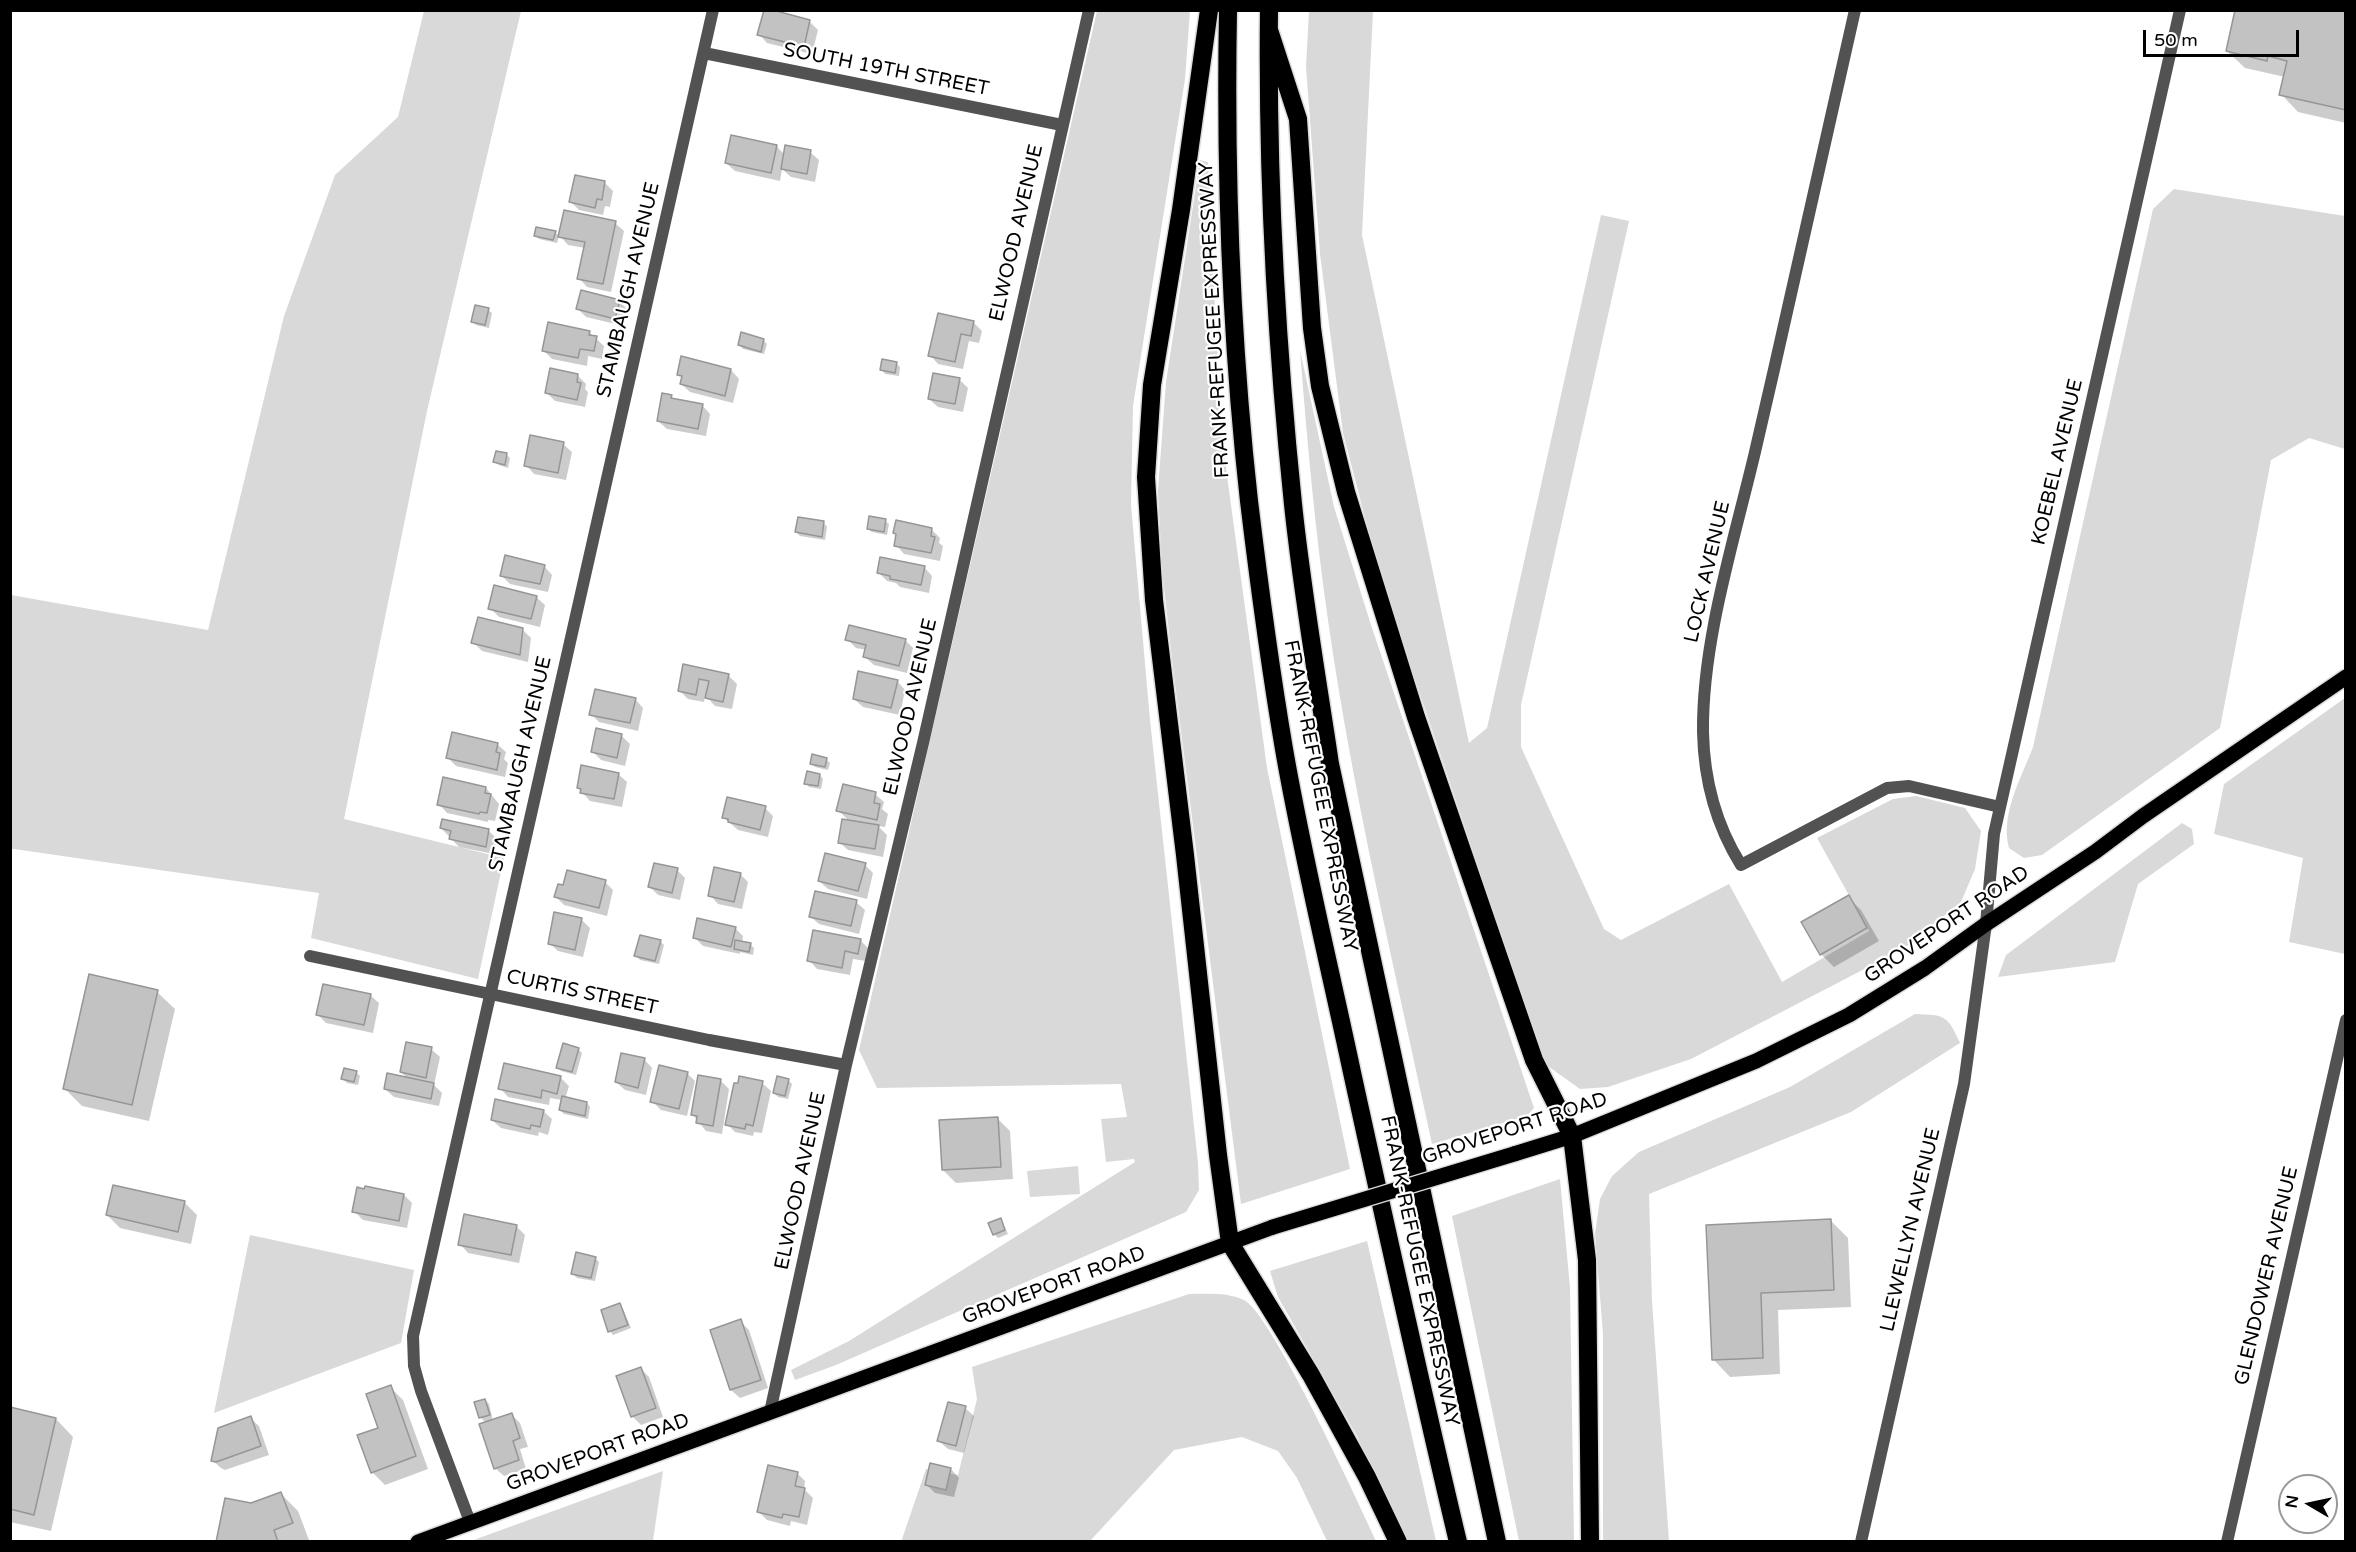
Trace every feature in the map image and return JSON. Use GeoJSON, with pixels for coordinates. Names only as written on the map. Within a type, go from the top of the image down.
{"type":"FeatureCollection","features":[{"type":"Feature","properties":{"kind":"highway"},"geometry":{"type":"LineString","coordinates":[[1209,10],[1181,210],[1152,385],[1146,477],[1154,600],[1230,1243],[1311,1374],[1367,1477],[1398,1542]]}},
{"type":"Feature","properties":{"kind":"highway","name":"FRANK-REFUGEE EXPRESSWAY"},"geometry":{"type":"LineString","coordinates":[[1228,10],[1229,226],[1237,359],[1249,497],[1272,672],[1284,750],[1330,969],[1458,1542]]}},
{"type":"Feature","properties":{"kind":"highway","name":"FRANK-REFUGEE EXPRESSWAY"},"geometry":{"type":"LineString","coordinates":[[1269,10],[1273,229],[1280,357],[1293,505],[1312,647],[1330,764],[1497,1542]]}},
{"type":"Feature","properties":{"kind":"highway"},"geometry":{"type":"LineString","coordinates":[[1269,30],[1298,119],[1312,328],[1320,386],[1343,482],[1364,557],[1416,717],[1534,1060],[1572,1136],[1587,1260],[1590,1542]]}},
{"type":"Feature","properties":{"kind":"main road","name":"GROVEPORT ROAD"},"geometry":{"type":"LineString","coordinates":[[418,1542],[1272,1227],[1572,1136],[1756,1061],[1849,1015],[1925,968],[2346,677]]}},
{"type":"Feature","properties":{"kind":"street","name":"STAMBAUGH AVENUE"},"geometry":{"type":"LineString","coordinates":[[470,1522],[421,1391],[412,1352],[419,1304],[713,10]]}},
{"type":"Feature","properties":{"kind":"street","name":"ELWOOD AVENUE"},"geometry":{"type":"LineString","coordinates":[[770,1412],[846,1065],[926,731],[1089,10]]}},
{"type":"Feature","properties":{"kind":"street","name":"LOCK AVENUE"},"geometry":{"type":"LineString","coordinates":[[1855,10],[1717,615],[1704,695],[1703,734],[1706,771],[1714,808],[1724,837],[1741,866],[1887,788],[1910,786],[2000,807]]}},
{"type":"Feature","properties":{"kind":"street","name":"KOEBEL AVENUE"},"geometry":{"type":"LineString","coordinates":[[1986,924],[1994,834],[2180,10]]}},
{"type":"Feature","properties":{"kind":"street","name":"SOUTH 19TH STREET"},"geometry":{"type":"LineString","coordinates":[[704,53],[1062,125]]}},
{"type":"Feature","properties":{"kind":"street","name":"LLEWELLYN AVENUE"},"geometry":{"type":"LineString","coordinates":[[1861,1542],[1964,1084],[1986,924]]}},
{"type":"Feature","properties":{"kind":"street","name":"CURTIS STREET"},"geometry":{"type":"LineString","coordinates":[[310,956],[709,1040],[846,1065]]}},
{"type":"Feature","properties":{"kind":"street","name":"GLENDOWER AVENUE"},"geometry":{"type":"LineString","coordinates":[[2227,1542],[2346,1020]]}},
{"type":"Feature","properties":{"kind":"shaded area"},"geometry":{"type":"Polygon","coordinates":[[[424,11],[521,11],[427,411],[344,819],[504,858],[478,979],[311,938],[319,893],[11,850],[11,595],[208,630],[284,316],[335,175],[398,117],[424,11]]]}},
{"type":"Feature","properties":{"kind":"shaded area"},"geometry":{"type":"Polygon","coordinates":[[[1097,11],[1190,11],[1185,79],[1133,406],[1131,505],[1150,720],[1198,1163],[1199,1190],[1186,1212],[836,1365],[795,1380],[791,1370],[849,1341],[1135,1162],[1134,1159],[1106,1162],[1101,1119],[1127,1117],[1121,1084],[877,1088],[859,1050],[1097,11]]]}},
{"type":"Feature","properties":{"kind":"shaded area"},"geometry":{"type":"Polygon","coordinates":[[[1309,11],[1373,11],[1362,235],[1469,743],[1487,728],[1601,215],[1629,221],[1521,705],[1521,747],[1604,929],[1621,940],[1729,884],[1782,982],[1869,931],[1817,838],[1893,799],[1916,796],[1965,808],[1981,831],[1975,869],[1961,902],[1903,949],[1691,1059],[1608,1087],[1580,1089],[1545,1064],[1380,576],[1343,433],[1320,254],[1306,67],[1309,11]]]}},
{"type":"Feature","properties":{"kind":"shaded area"},"geometry":{"type":"Polygon","coordinates":[[[1200,160],[1208,162],[1221,432],[1267,768],[1350,1169],[1241,1204],[1173,668],[1162,570],[1158,490],[1166,382],[1200,160]]]}},
{"type":"Feature","properties":{"kind":"shaded area"},"geometry":{"type":"Polygon","coordinates":[[[2174,189],[2345,216],[2345,449],[2309,438],[2271,460],[2220,728],[2042,855],[2024,858],[2009,848],[2007,822],[2009,810],[2033,747],[2153,209],[2174,189]]]}},
{"type":"Feature","properties":{"kind":"shaded area"},"geometry":{"type":"Polygon","coordinates":[[[1300,350],[1334,507],[1371,625],[1534,1108],[1527,1116],[1432,1144],[1375,883],[1338,686],[1315,519],[1300,350]]]}},
{"type":"Feature","properties":{"kind":"shaded area"},"geometry":{"type":"Polygon","coordinates":[[[2345,698],[2345,954],[2289,942],[2303,858],[2214,834],[2224,784],[2345,698]]]}},
{"type":"Feature","properties":{"kind":"shaded area"},"geometry":{"type":"Polygon","coordinates":[[[2182,823],[2192,829],[2194,844],[2138,884],[2115,962],[1998,977],[2006,955],[2182,823]]]}},
{"type":"Feature","properties":{"kind":"shaded area"},"geometry":{"type":"Polygon","coordinates":[[[1915,1014],[1944,1018],[1952,1027],[1960,1043],[1851,1112],[1649,1194],[1652,1301],[1669,1541],[1603,1541],[1603,1334],[1595,1234],[1600,1199],[1612,1176],[1639,1152],[1790,1087],[1915,1014]]]}},
{"type":"Feature","properties":{"kind":"shaded area"},"geometry":{"type":"Polygon","coordinates":[[[1078,1166],[1080,1194],[1030,1197],[1027,1171],[1078,1166]]]}},
{"type":"Feature","properties":{"kind":"shaded area"},"geometry":{"type":"Polygon","coordinates":[[[1560,1179],[1570,1288],[1574,1541],[1519,1541],[1452,1216],[1560,1179]]]}},
{"type":"Feature","properties":{"kind":"shaded area"},"geometry":{"type":"Polygon","coordinates":[[[250,1235],[414,1270],[401,1343],[214,1413],[250,1235]]]}},
{"type":"Feature","properties":{"kind":"shaded area"},"geometry":{"type":"Polygon","coordinates":[[[1367,1241],[1436,1541],[1406,1541],[1357,1436],[1278,1297],[1270,1271],[1367,1241]]]}},
{"type":"Feature","properties":{"kind":"shaded area"},"geometry":{"type":"Polygon","coordinates":[[[1189,1294],[1237,1297],[1244,1300],[1257,1313],[1274,1338],[1314,1411],[1376,1541],[1327,1541],[1297,1478],[1278,1451],[1242,1437],[1174,1450],[1090,1541],[901,1542],[926,1469],[958,1475],[977,1399],[972,1367],[1189,1294]]]}},
{"type":"Feature","properties":{"kind":"shaded area"},"geometry":{"type":"Polygon","coordinates":[[[663,1471],[653,1541],[471,1541],[663,1471]]]}},
{"type":"Feature","properties":{"kind":"building"},"geometry":{"type":"Polygon","coordinates":[[[764,10],[773,10],[810,20],[804,47],[757,35],[764,10]]]}},
{"type":"Feature","properties":{"kind":"building"},"geometry":{"type":"Polygon","coordinates":[[[2235,10],[2346,10],[2346,110],[2279,95],[2287,61],[2268,56],[2267,61],[2226,51],[2235,10]]]}},
{"type":"Feature","properties":{"kind":"building"},"geometry":{"type":"Polygon","coordinates":[[[731,135],[777,145],[771,173],[725,163],[731,135]]]}},
{"type":"Feature","properties":{"kind":"building"},"geometry":{"type":"Polygon","coordinates":[[[785,145],[811,150],[807,174],[781,169],[785,145]]]}},
{"type":"Feature","properties":{"kind":"building"},"geometry":{"type":"Polygon","coordinates":[[[575,175],[605,181],[602,200],[597,199],[595,208],[569,202],[575,175]]]}},
{"type":"Feature","properties":{"kind":"building"},"geometry":{"type":"Polygon","coordinates":[[[564,210],[616,221],[603,284],[577,279],[585,242],[558,237],[564,210]]]}},
{"type":"Feature","properties":{"kind":"building"},"geometry":{"type":"Polygon","coordinates":[[[536,227],[556,231],[553,240],[534,236],[536,227]]]}},
{"type":"Feature","properties":{"kind":"building"},"geometry":{"type":"Polygon","coordinates":[[[581,290],[620,300],[615,319],[576,309],[581,290]]]}},
{"type":"Feature","properties":{"kind":"building"},"geometry":{"type":"Polygon","coordinates":[[[475,305],[489,308],[485,325],[471,322],[475,305]]]}},
{"type":"Feature","properties":{"kind":"building"},"geometry":{"type":"Polygon","coordinates":[[[938,313],[974,321],[971,336],[961,334],[955,362],[928,356],[938,313]]]}},
{"type":"Feature","properties":{"kind":"building"},"geometry":{"type":"Polygon","coordinates":[[[548,322],[590,331],[589,335],[597,336],[594,351],[580,349],[578,358],[542,351],[548,322]]]}},
{"type":"Feature","properties":{"kind":"building"},"geometry":{"type":"Polygon","coordinates":[[[741,332],[764,339],[761,352],[738,345],[741,332]]]}},
{"type":"Feature","properties":{"kind":"building"},"geometry":{"type":"Polygon","coordinates":[[[681,356],[731,369],[725,396],[680,384],[682,376],[677,375],[681,356]]]}},
{"type":"Feature","properties":{"kind":"building"},"geometry":{"type":"Polygon","coordinates":[[[882,359],[897,362],[895,373],[880,370],[882,359]]]}},
{"type":"Feature","properties":{"kind":"building"},"geometry":{"type":"Polygon","coordinates":[[[550,368],[578,374],[577,382],[581,383],[577,400],[545,393],[550,368]]]}},
{"type":"Feature","properties":{"kind":"building"},"geometry":{"type":"Polygon","coordinates":[[[933,373],[960,378],[955,404],[928,399],[933,373]]]}},
{"type":"Feature","properties":{"kind":"building"},"geometry":{"type":"Polygon","coordinates":[[[662,393],[672,395],[671,398],[703,404],[698,429],[657,421],[662,393]]]}},
{"type":"Feature","properties":{"kind":"building"},"geometry":{"type":"Polygon","coordinates":[[[530,435],[564,442],[558,473],[524,466],[530,435]]]}},
{"type":"Feature","properties":{"kind":"building"},"geometry":{"type":"Polygon","coordinates":[[[496,451],[507,453],[505,465],[493,462],[496,451]]]}},
{"type":"Feature","properties":{"kind":"building"},"geometry":{"type":"Polygon","coordinates":[[[869,516],[886,519],[884,532],[867,529],[869,516]]]}},
{"type":"Feature","properties":{"kind":"building"},"geometry":{"type":"Polygon","coordinates":[[[798,517],[824,521],[822,537],[795,532],[798,517]]]}},
{"type":"Feature","properties":{"kind":"building"},"geometry":{"type":"Polygon","coordinates":[[[896,520],[932,528],[931,536],[935,537],[931,553],[894,546],[896,534],[893,533],[896,520]]]}},
{"type":"Feature","properties":{"kind":"building"},"geometry":{"type":"Polygon","coordinates":[[[505,555],[545,565],[540,584],[500,576],[505,555]]]}},
{"type":"Feature","properties":{"kind":"building"},"geometry":{"type":"Polygon","coordinates":[[[880,557],[925,566],[921,585],[890,579],[890,576],[877,573],[880,557]]]}},
{"type":"Feature","properties":{"kind":"building"},"geometry":{"type":"Polygon","coordinates":[[[494,585],[537,596],[531,619],[488,609],[494,585]]]}},
{"type":"Feature","properties":{"kind":"building"},"geometry":{"type":"Polygon","coordinates":[[[478,617],[523,628],[520,655],[471,643],[478,617]]]}},
{"type":"Feature","properties":{"kind":"building"},"geometry":{"type":"Polygon","coordinates":[[[849,625],[906,639],[899,666],[863,657],[866,645],[845,640],[849,625]]]}},
{"type":"Feature","properties":{"kind":"building"},"geometry":{"type":"Polygon","coordinates":[[[683,664],[729,674],[723,702],[705,698],[709,681],[699,679],[696,695],[678,691],[683,664]]]}},
{"type":"Feature","properties":{"kind":"building"},"geometry":{"type":"Polygon","coordinates":[[[858,671],[898,680],[891,708],[853,699],[858,671]]]}},
{"type":"Feature","properties":{"kind":"building"},"geometry":{"type":"Polygon","coordinates":[[[595,689],[636,698],[630,723],[589,715],[595,689]]]}},
{"type":"Feature","properties":{"kind":"building"},"geometry":{"type":"Polygon","coordinates":[[[596,728],[622,734],[617,758],[591,752],[596,728]]]}},
{"type":"Feature","properties":{"kind":"building"},"geometry":{"type":"Polygon","coordinates":[[[452,732],[498,743],[496,752],[500,753],[497,770],[446,758],[452,732]]]}},
{"type":"Feature","properties":{"kind":"building"},"geometry":{"type":"Polygon","coordinates":[[[812,754],[827,758],[825,767],[810,764],[812,754]]]}},
{"type":"Feature","properties":{"kind":"building"},"geometry":{"type":"Polygon","coordinates":[[[581,765],[619,773],[614,799],[580,793],[581,789],[577,788],[581,765]]]}},
{"type":"Feature","properties":{"kind":"building"},"geometry":{"type":"Polygon","coordinates":[[[807,771],[820,774],[818,786],[804,784],[807,771]]]}},
{"type":"Feature","properties":{"kind":"building"},"geometry":{"type":"Polygon","coordinates":[[[443,777],[486,787],[485,793],[491,794],[487,813],[480,812],[479,814],[437,805],[443,777]]]}},
{"type":"Feature","properties":{"kind":"building"},"geometry":{"type":"Polygon","coordinates":[[[843,784],[876,792],[874,803],[880,804],[877,820],[836,811],[843,784]]]}},
{"type":"Feature","properties":{"kind":"building"},"geometry":{"type":"Polygon","coordinates":[[[727,797],[766,806],[760,830],[728,822],[728,819],[722,818],[727,797]]]}},
{"type":"Feature","properties":{"kind":"building"},"geometry":{"type":"Polygon","coordinates":[[[442,819],[489,829],[486,847],[449,839],[451,831],[440,828],[442,819]]]}},
{"type":"Feature","properties":{"kind":"building"},"geometry":{"type":"Polygon","coordinates":[[[842,819],[879,825],[875,849],[838,843],[842,819]]]}},
{"type":"Feature","properties":{"kind":"building"},"geometry":{"type":"Polygon","coordinates":[[[825,853],[866,863],[858,891],[818,881],[825,853]]]}},
{"type":"Feature","properties":{"kind":"building"},"geometry":{"type":"Polygon","coordinates":[[[654,863],[678,868],[672,893],[648,887],[654,863]]]}},
{"type":"Feature","properties":{"kind":"building"},"geometry":{"type":"Polygon","coordinates":[[[714,867],[741,873],[734,902],[708,896],[714,867]]]}},
{"type":"Feature","properties":{"kind":"building"},"geometry":{"type":"Polygon","coordinates":[[[567,870],[606,880],[599,908],[554,897],[558,884],[563,885],[567,870]]]}},
{"type":"Feature","properties":{"kind":"building"},"geometry":{"type":"Polygon","coordinates":[[[815,891],[857,900],[851,926],[809,917],[815,891]]]}},
{"type":"Feature","properties":{"kind":"building"},"geometry":{"type":"Polygon","coordinates":[[[1849,895],[1867,928],[1820,955],[1801,922],[1849,895]]]}},
{"type":"Feature","properties":{"kind":"building"},"geometry":{"type":"Polygon","coordinates":[[[554,912],[582,918],[575,950],[548,944],[554,912]]]}},
{"type":"Feature","properties":{"kind":"building"},"geometry":{"type":"Polygon","coordinates":[[[697,918],[736,927],[731,947],[693,938],[697,918]]]}},
{"type":"Feature","properties":{"kind":"building"},"geometry":{"type":"Polygon","coordinates":[[[813,930],[861,939],[858,954],[845,951],[842,968],[807,961],[813,930]]]}},
{"type":"Feature","properties":{"kind":"building"},"geometry":{"type":"Polygon","coordinates":[[[640,935],[661,940],[655,961],[634,956],[640,935]]]}},
{"type":"Feature","properties":{"kind":"building"},"geometry":{"type":"Polygon","coordinates":[[[735,940],[751,943],[749,952],[734,949],[735,940]]]}},
{"type":"Feature","properties":{"kind":"building"},"geometry":{"type":"Polygon","coordinates":[[[89,974],[158,990],[132,1105],[63,1089],[89,974]]]}},
{"type":"Feature","properties":{"kind":"building"},"geometry":{"type":"Polygon","coordinates":[[[323,984],[371,994],[364,1025],[316,1015],[323,984]]]}},
{"type":"Feature","properties":{"kind":"building"},"geometry":{"type":"Polygon","coordinates":[[[406,1042],[432,1047],[426,1078],[400,1072],[406,1042]]]}},
{"type":"Feature","properties":{"kind":"building"},"geometry":{"type":"Polygon","coordinates":[[[563,1043],[579,1048],[572,1072],[556,1068],[563,1043]]]}},
{"type":"Feature","properties":{"kind":"building"},"geometry":{"type":"Polygon","coordinates":[[[621,1053],[645,1058],[638,1088],[615,1082],[621,1053]]]}},
{"type":"Feature","properties":{"kind":"building"},"geometry":{"type":"Polygon","coordinates":[[[504,1063],[561,1076],[557,1094],[542,1090],[541,1098],[498,1089],[504,1063]]]}},
{"type":"Feature","properties":{"kind":"building"},"geometry":{"type":"Polygon","coordinates":[[[659,1065],[688,1072],[679,1109],[650,1102],[659,1065]]]}},
{"type":"Feature","properties":{"kind":"building"},"geometry":{"type":"Polygon","coordinates":[[[344,1068],[357,1071],[354,1082],[341,1079],[344,1068]]]}},
{"type":"Feature","properties":{"kind":"building"},"geometry":{"type":"Polygon","coordinates":[[[387,1073],[434,1083],[431,1099],[384,1089],[387,1073]]]}},
{"type":"Feature","properties":{"kind":"building"},"geometry":{"type":"Polygon","coordinates":[[[698,1075],[721,1079],[713,1126],[696,1123],[697,1116],[691,1115],[698,1075]]]}},
{"type":"Feature","properties":{"kind":"building"},"geometry":{"type":"Polygon","coordinates":[[[739,1076],[763,1081],[753,1126],[746,1124],[745,1129],[725,1125],[734,1083],[738,1083],[739,1076]]]}},
{"type":"Feature","properties":{"kind":"building"},"geometry":{"type":"Polygon","coordinates":[[[777,1076],[789,1079],[785,1096],[773,1093],[777,1076]]]}},
{"type":"Feature","properties":{"kind":"building"},"geometry":{"type":"Polygon","coordinates":[[[562,1096],[587,1102],[585,1116],[559,1110],[562,1096]]]}},
{"type":"Feature","properties":{"kind":"building"},"geometry":{"type":"Polygon","coordinates":[[[495,1099],[544,1110],[540,1127],[531,1125],[530,1129],[491,1120],[495,1099]]]}},
{"type":"Feature","properties":{"kind":"building"},"geometry":{"type":"Polygon","coordinates":[[[998,1117],[1001,1167],[942,1170],[939,1120],[998,1117]]]}},
{"type":"Feature","properties":{"kind":"building"},"geometry":{"type":"Polygon","coordinates":[[[113,1185],[185,1201],[178,1232],[106,1215],[113,1185]]]}},
{"type":"Feature","properties":{"kind":"building"},"geometry":{"type":"Polygon","coordinates":[[[365,1186],[404,1194],[399,1221],[352,1212],[357,1187],[364,1189],[365,1186]]]}},
{"type":"Feature","properties":{"kind":"building"},"geometry":{"type":"Polygon","coordinates":[[[464,1214],[517,1225],[511,1255],[458,1245],[464,1214]]]}},
{"type":"Feature","properties":{"kind":"building"},"geometry":{"type":"Polygon","coordinates":[[[1001,1218],[1005,1230],[993,1235],[988,1223],[1001,1218]]]}},
{"type":"Feature","properties":{"kind":"building"},"geometry":{"type":"Polygon","coordinates":[[[1831,1219],[1834,1290],[1761,1293],[1763,1358],[1712,1360],[1706,1225],[1831,1219]]]}},
{"type":"Feature","properties":{"kind":"building"},"geometry":{"type":"Polygon","coordinates":[[[576,1252],[596,1257],[591,1278],[571,1274],[576,1252]]]}},
{"type":"Feature","properties":{"kind":"building"},"geometry":{"type":"Polygon","coordinates":[[[620,1303],[628,1325],[608,1332],[601,1310],[620,1303]]]}},
{"type":"Feature","properties":{"kind":"building"},"geometry":{"type":"Polygon","coordinates":[[[741,1319],[761,1380],[730,1390],[710,1330],[741,1319]]]}},
{"type":"Feature","properties":{"kind":"building"},"geometry":{"type":"Polygon","coordinates":[[[641,1367],[656,1408],[631,1417],[616,1376],[641,1367]]]}},
{"type":"Feature","properties":{"kind":"building"},"geometry":{"type":"Polygon","coordinates":[[[391,1385],[416,1456],[371,1473],[357,1435],[378,1428],[366,1394],[391,1385]]]}},
{"type":"Feature","properties":{"kind":"building"},"geometry":{"type":"Polygon","coordinates":[[[485,1399],[490,1415],[479,1418],[474,1402],[485,1399]]]}},
{"type":"Feature","properties":{"kind":"building"},"geometry":{"type":"Polygon","coordinates":[[[948,1402],[966,1406],[956,1446],[937,1441],[948,1402]]]}},
{"type":"Feature","properties":{"kind":"building"},"geometry":{"type":"Polygon","coordinates":[[[10,1407],[56,1418],[34,1515],[10,1509],[10,1407]]]}},
{"type":"Feature","properties":{"kind":"building"},"geometry":{"type":"Polygon","coordinates":[[[512,1413],[520,1438],[513,1441],[519,1460],[494,1469],[479,1424],[512,1413]]]}},
{"type":"Feature","properties":{"kind":"building"},"geometry":{"type":"Polygon","coordinates":[[[251,1416],[261,1446],[216,1462],[211,1461],[218,1428],[251,1416]]]}},
{"type":"Feature","properties":{"kind":"building"},"geometry":{"type":"Polygon","coordinates":[[[930,1463],[951,1468],[946,1490],[925,1485],[930,1463]]]}},
{"type":"Feature","properties":{"kind":"building"},"geometry":{"type":"Polygon","coordinates":[[[768,1465],[798,1472],[795,1486],[805,1488],[799,1517],[783,1514],[782,1518],[757,1512],[768,1465]]]}},
{"type":"Feature","properties":{"kind":"building"},"geometry":{"type":"Polygon","coordinates":[[[281,1492],[293,1523],[274,1530],[278,1542],[216,1542],[225,1498],[251,1503],[281,1492]]]}}]}
